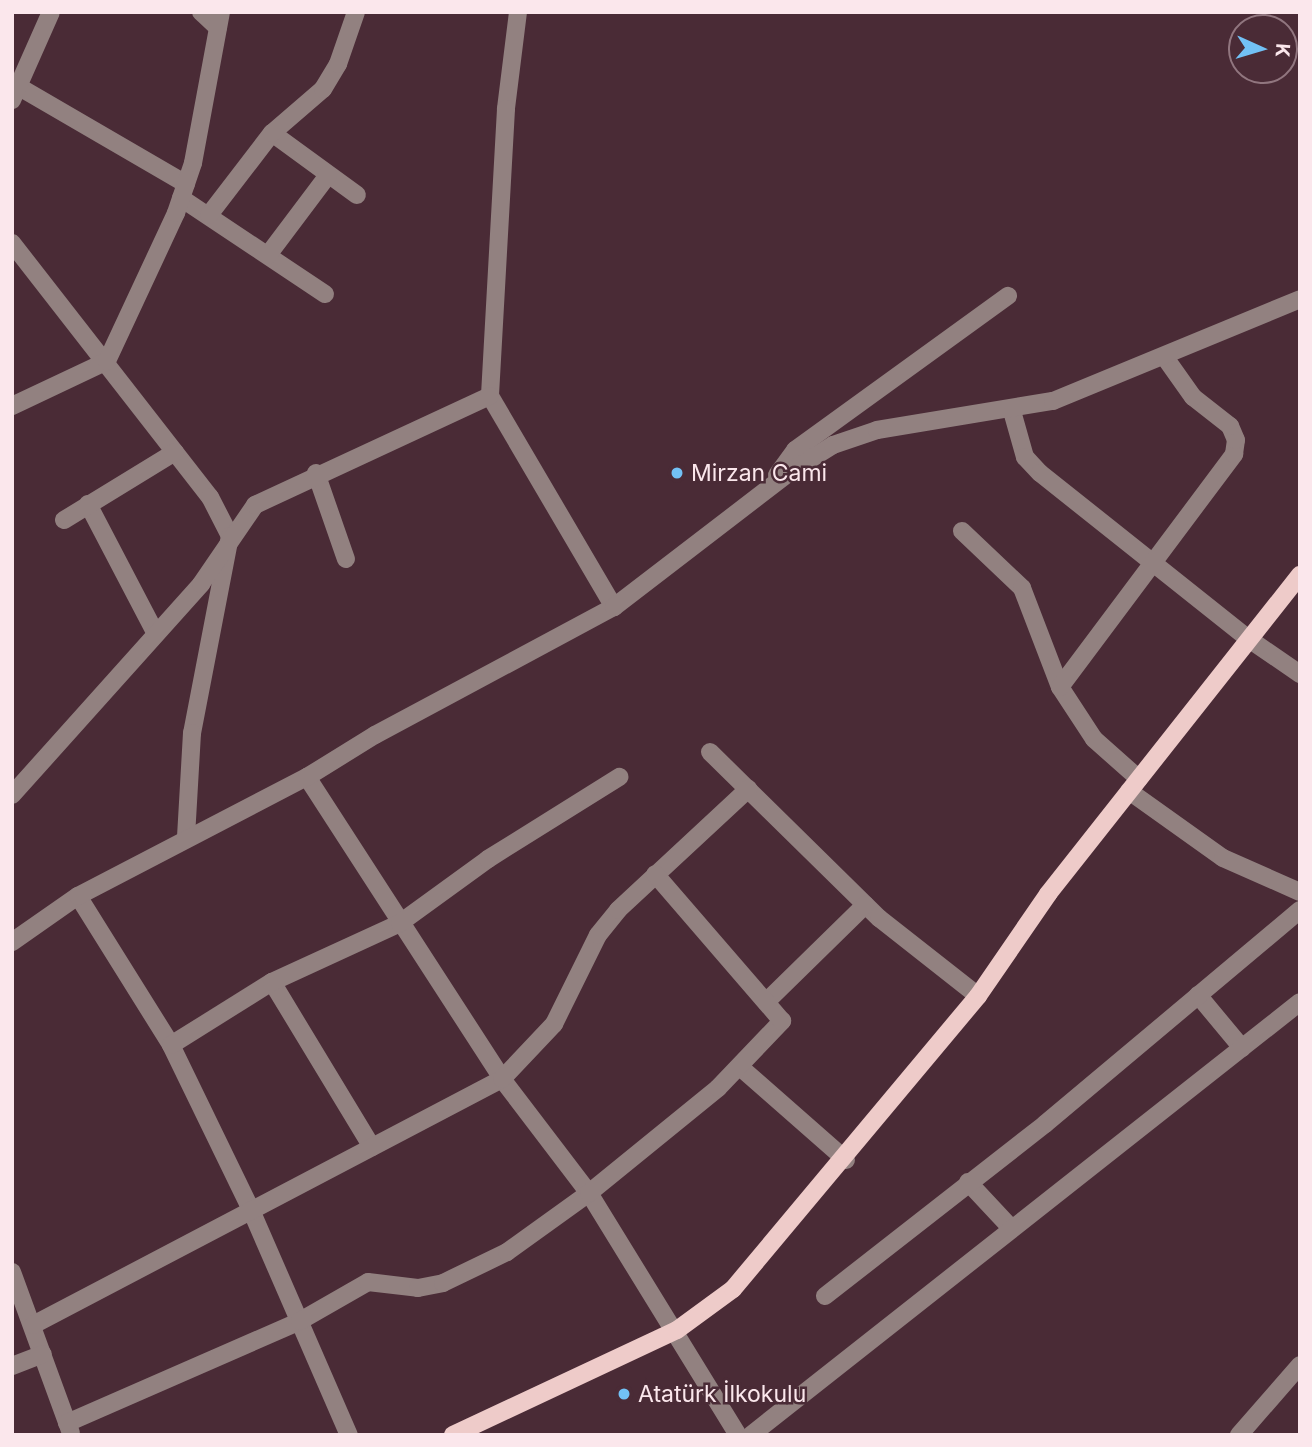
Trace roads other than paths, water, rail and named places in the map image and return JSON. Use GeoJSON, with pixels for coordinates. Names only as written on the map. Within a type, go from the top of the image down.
{"type":"FeatureCollection","features":[{"type":"Feature","properties":{"kind":"main road"},"geometry":{"type":"LineString","coordinates":[[453,1435],[677,1330],[733,1289],[846,1160],[978,996],[1048,894],[1300,575]]}},
{"type":"Feature","properties":{"kind":"street"},"geometry":{"type":"LineString","coordinates":[[51,12],[16,94],[184,191],[209,215],[325,294]]}},
{"type":"Feature","properties":{"kind":"street"},"geometry":{"type":"LineString","coordinates":[[12,406],[107,361],[184,191],[220,20],[201,12]]}},
{"type":"Feature","properties":{"kind":"street"},"geometry":{"type":"LineString","coordinates":[[209,215],[272,133],[323,89],[338,64],[356,12]]}},
{"type":"Feature","properties":{"kind":"street"},"geometry":{"type":"LineString","coordinates":[[518,12],[506,109],[490,396],[614,607]]}},
{"type":"Feature","properties":{"kind":"street"},"geometry":{"type":"LineString","coordinates":[[272,133],[357,195]]}},
{"type":"Feature","properties":{"kind":"street"},"geometry":{"type":"LineString","coordinates":[[268,255],[328,175]]}},
{"type":"Feature","properties":{"kind":"street"},"geometry":{"type":"LineString","coordinates":[[12,243],[107,361],[210,497],[230,536],[192,733],[186,837]]}},
{"type":"Feature","properties":{"kind":"street"},"geometry":{"type":"LineString","coordinates":[[768,488],[795,450],[1008,296]]}},
{"type":"Feature","properties":{"kind":"street"},"geometry":{"type":"LineString","coordinates":[[12,942],[78,896],[186,837],[307,777],[375,735],[614,607],[768,488],[833,446],[858,436],[1012,411],[1053,401],[1300,299]]}},
{"type":"Feature","properties":{"kind":"street"},"geometry":{"type":"LineString","coordinates":[[1060,687],[1236,447],[1230,426],[1194,397],[1164,356]]}},
{"type":"Feature","properties":{"kind":"street"},"geometry":{"type":"LineString","coordinates":[[12,795],[154,630],[201,584],[230,536],[254,505],[316,473],[490,396]]}},
{"type":"Feature","properties":{"kind":"street"},"geometry":{"type":"LineString","coordinates":[[1012,411],[1025,457],[1032,465],[1249,639],[1300,674]]}},
{"type":"Feature","properties":{"kind":"street"},"geometry":{"type":"LineString","coordinates":[[64,520],[175,452]]}},
{"type":"Feature","properties":{"kind":"street"},"geometry":{"type":"LineString","coordinates":[[316,473],[346,559]]}},
{"type":"Feature","properties":{"kind":"street"},"geometry":{"type":"LineString","coordinates":[[88,504],[154,630]]}},
{"type":"Feature","properties":{"kind":"street"},"geometry":{"type":"LineString","coordinates":[[962,531],[1022,589],[1060,687],[1094,739],[1134,785],[1223,858],[1300,892]]}},
{"type":"Feature","properties":{"kind":"street"},"geometry":{"type":"LineString","coordinates":[[710,752],[865,905],[978,996]]}},
{"type":"Feature","properties":{"kind":"street"},"geometry":{"type":"LineString","coordinates":[[307,777],[502,1079],[589,1193],[677,1330],[738,1435]]}},
{"type":"Feature","properties":{"kind":"street"},"geometry":{"type":"LineString","coordinates":[[171,1045],[272,982],[400,923],[488,859],[619,777]]}},
{"type":"Feature","properties":{"kind":"street"},"geometry":{"type":"LineString","coordinates":[[33,1325],[502,1079],[554,1024],[598,934],[656,874],[748,789]]}},
{"type":"Feature","properties":{"kind":"street"},"geometry":{"type":"LineString","coordinates":[[12,1272],[69,1429],[300,1321],[368,1282],[418,1288],[466,1273],[507,1252],[589,1193],[740,1067],[782,1021],[656,874]]}},
{"type":"Feature","properties":{"kind":"street"},"geometry":{"type":"LineString","coordinates":[[78,896],[171,1045],[251,1210],[349,1435]]}},
{"type":"Feature","properties":{"kind":"street"},"geometry":{"type":"LineString","coordinates":[[766,1002],[865,905]]}},
{"type":"Feature","properties":{"kind":"street"},"geometry":{"type":"LineString","coordinates":[[825,1296],[1300,910]]}},
{"type":"Feature","properties":{"kind":"street"},"geometry":{"type":"LineString","coordinates":[[272,982],[372,1147]]}},
{"type":"Feature","properties":{"kind":"street"},"geometry":{"type":"LineString","coordinates":[[1198,995],[1242,1048]]}},
{"type":"Feature","properties":{"kind":"street"},"geometry":{"type":"LineString","coordinates":[[751,1435],[1300,1002]]}},
{"type":"Feature","properties":{"kind":"street"},"geometry":{"type":"LineString","coordinates":[[740,1067],[846,1160]]}},
{"type":"Feature","properties":{"kind":"street"},"geometry":{"type":"LineString","coordinates":[[968,1182],[1012,1229]]}},
{"type":"Feature","properties":{"kind":"street"},"geometry":{"type":"LineString","coordinates":[[12,1366],[43,1354]]}},
{"type":"Feature","properties":{"kind":"street"},"geometry":{"type":"LineString","coordinates":[[1239,1435],[1300,1365]]}},
{"type":"Feature","properties":{"kind":"place","name":"Mirzan Cami"},"geometry":{"type":"Point","coordinates":[677,473]}},
{"type":"Feature","properties":{"kind":"place","name":"Atatürk İlkokulu"},"geometry":{"type":"Point","coordinates":[624,1394]}}]}
